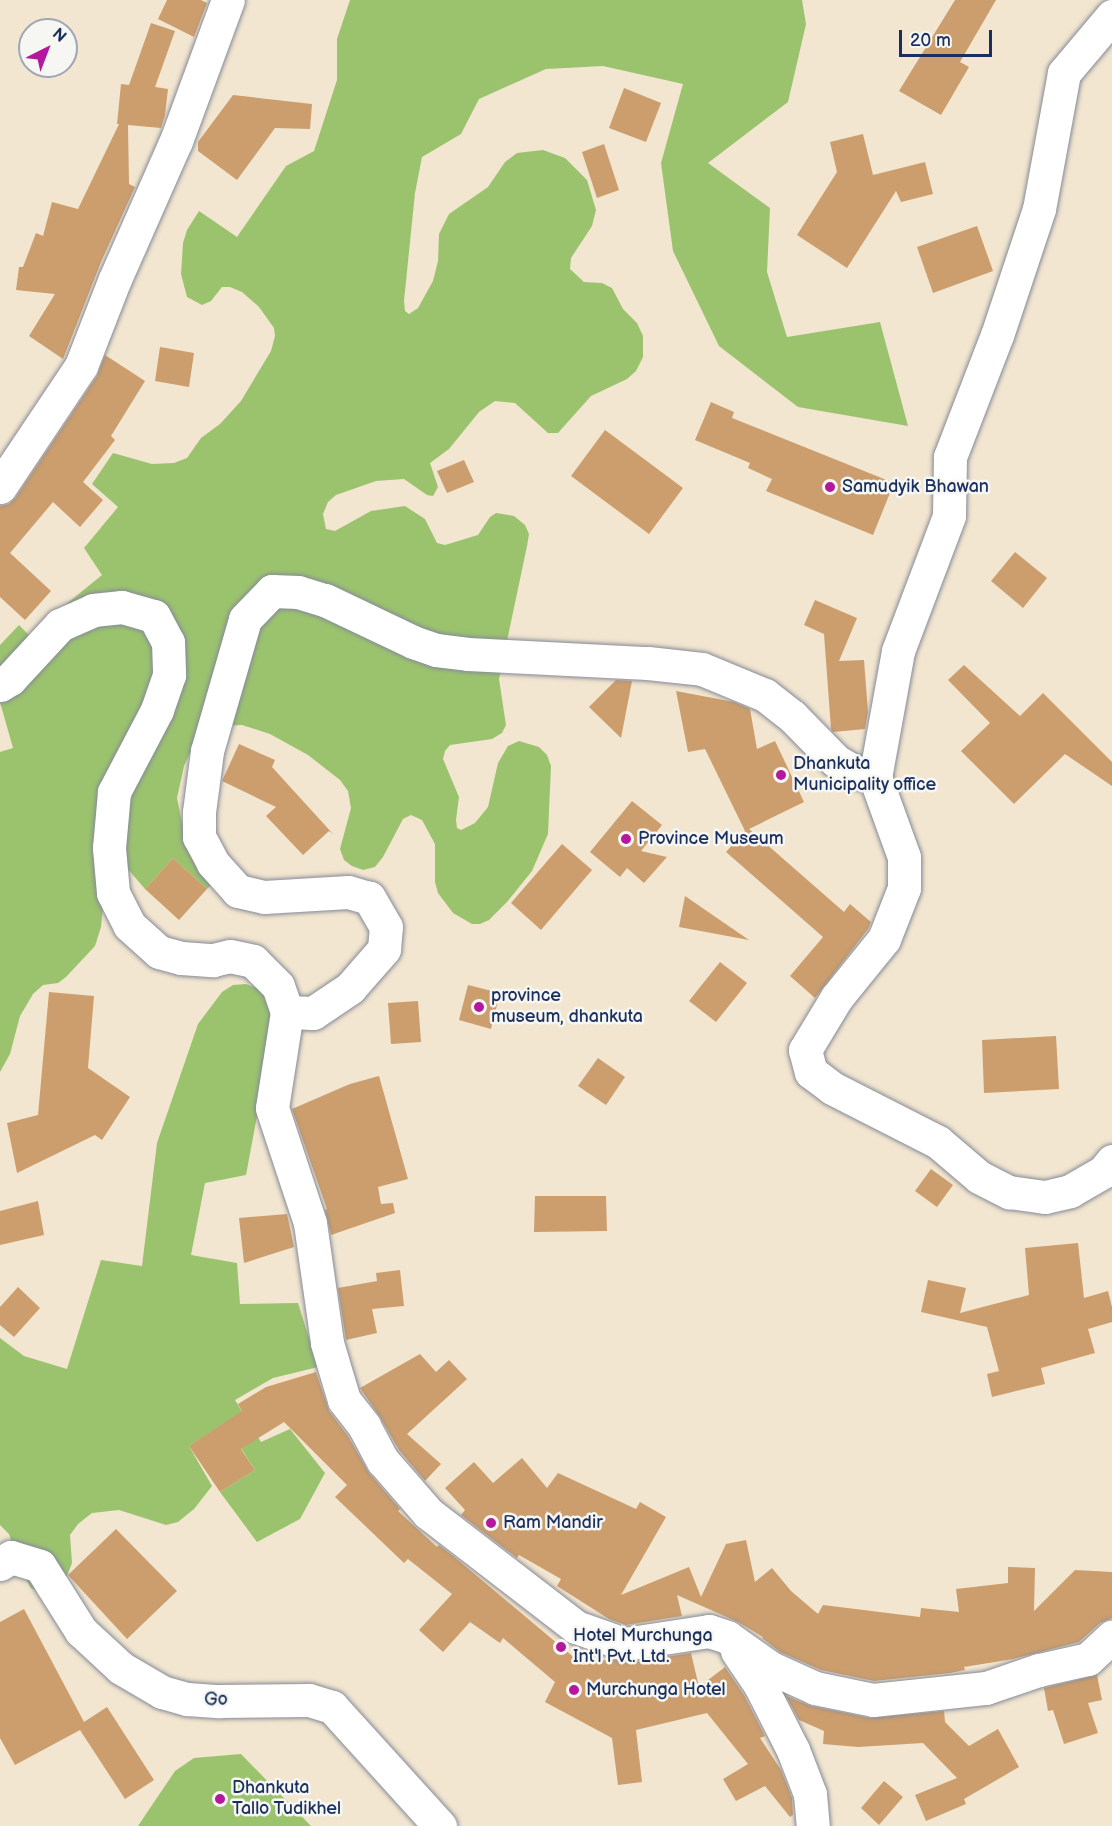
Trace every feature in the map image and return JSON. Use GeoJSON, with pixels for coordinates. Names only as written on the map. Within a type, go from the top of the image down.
{"type":"FeatureCollection","features":[{"type":"Feature","properties":{"kind":"street"},"geometry":{"type":"LineString","coordinates":[[0,487],[81,366],[115,279],[176,141],[228,0]]}},
{"type":"Feature","properties":{"kind":"street"},"geometry":{"type":"LineString","coordinates":[[1112,16],[1064,73],[1039,209],[997,335],[950,457],[948,516],[898,651],[875,777],[904,857],[904,888],[884,939],[837,997],[805,1050],[811,1072],[832,1088],[938,1143],[979,1177],[1009,1192],[1046,1197],[1070,1191],[1104,1171],[1112,1161]]}},
{"type":"Feature","properties":{"kind":"street"},"geometry":{"type":"LineString","coordinates":[[287,1012],[313,1013],[350,987],[384,949],[386,927],[369,898],[348,892],[264,897],[238,891],[213,863],[199,837],[199,812],[207,751],[244,619],[272,591],[298,592],[325,600],[413,642],[436,650],[468,654],[614,660],[702,669],[765,695],[792,716],[836,761],[853,771],[875,777]]}},
{"type":"Feature","properties":{"kind":"street"},"geometry":{"type":"LineString","coordinates":[[0,685],[10,679],[60,625],[93,610],[122,607],[153,616],[168,642],[169,675],[157,710],[114,792],[109,848],[113,893],[129,925],[159,952],[181,958],[213,960],[230,956],[253,961],[278,986],[287,1012],[272,1108],[309,1223],[327,1343],[344,1400],[364,1426],[383,1461],[428,1513],[576,1627],[624,1644],[709,1630],[727,1637],[771,1668],[815,1688],[873,1700],[986,1688],[1040,1670],[1088,1659],[1112,1637]]}},
{"type":"Feature","properties":{"kind":"street","name":"Go"},"geometry":{"type":"LineString","coordinates":[[0,1564],[11,1557],[40,1566],[81,1631],[122,1668],[162,1692],[187,1699],[219,1701],[309,1700],[332,1707],[440,1826]]}},
{"type":"Feature","properties":{"kind":"street"},"geometry":{"type":"LineString","coordinates":[[727,1637],[760,1685],[793,1750],[810,1794],[813,1826]]}},
{"type":"Feature","properties":{"kind":"green space"},"geometry":{"type":"Polygon","coordinates":[[[350,0],[802,0],[806,24],[788,102],[708,163],[770,208],[767,272],[787,337],[880,322],[908,426],[798,407],[719,346],[673,251],[661,163],[683,84],[603,66],[546,69],[479,99],[461,134],[422,157],[415,193],[404,301],[405,311],[409,314],[418,308],[433,281],[438,261],[439,234],[449,214],[488,187],[505,162],[517,153],[543,150],[565,158],[587,180],[596,210],[592,226],[571,258],[570,269],[584,282],[602,283],[612,288],[623,309],[637,323],[643,336],[643,357],[636,371],[627,379],[591,396],[558,433],[548,433],[515,403],[495,401],[479,412],[449,449],[430,463],[438,487],[433,496],[427,495],[404,479],[376,481],[336,495],[328,502],[323,514],[326,529],[335,531],[371,511],[405,506],[425,519],[437,543],[445,545],[478,535],[490,517],[496,513],[514,516],[525,525],[529,534],[527,546],[499,679],[506,725],[502,733],[492,739],[450,745],[443,759],[459,797],[456,820],[457,828],[461,830],[475,823],[488,807],[498,763],[508,746],[519,741],[539,747],[547,755],[551,766],[548,834],[532,871],[489,920],[480,924],[472,924],[453,913],[438,893],[435,882],[435,844],[422,820],[411,815],[403,819],[383,857],[375,867],[363,870],[352,866],[344,860],[340,849],[351,808],[348,791],[340,780],[308,755],[270,734],[242,725],[221,726],[195,742],[184,766],[177,798],[185,838],[216,880],[207,889],[173,858],[145,889],[127,868],[123,828],[134,788],[116,779],[101,927],[95,946],[66,977],[58,983],[43,985],[33,994],[20,1016],[10,1054],[0,1072],[0,752],[13,748],[0,702],[0,645],[19,625],[33,639],[64,606],[102,575],[84,548],[118,507],[92,484],[113,453],[152,464],[174,463],[187,458],[201,438],[220,424],[241,401],[271,351],[275,336],[274,328],[259,307],[242,292],[230,287],[222,287],[211,301],[202,305],[187,297],[181,274],[183,243],[187,230],[199,211],[237,237],[286,166],[314,151],[337,80],[337,39],[350,0]]]}},
{"type":"Feature","properties":{"kind":"green space"},"geometry":{"type":"Polygon","coordinates":[[[246,984],[257,988],[265,997],[274,1025],[246,1175],[205,1183],[191,1255],[237,1263],[240,1304],[298,1303],[318,1367],[273,1378],[235,1400],[261,1442],[290,1429],[325,1473],[300,1519],[257,1542],[220,1492],[255,1470],[225,1423],[189,1446],[212,1486],[194,1509],[178,1522],[166,1525],[119,1510],[92,1513],[78,1524],[70,1535],[72,1563],[67,1576],[48,1590],[37,1591],[31,1588],[22,1573],[9,1534],[0,1525],[0,1338],[24,1356],[67,1369],[101,1260],[142,1266],[157,1143],[198,1024],[222,992],[233,985],[246,984]]]}},
{"type":"Feature","properties":{"kind":"green space","name":"Dhankuta Tallo Tudikhel"},"geometry":{"type":"Polygon","coordinates":[[[241,1754],[311,1826],[138,1826],[175,1771],[194,1758],[241,1754]]]}},
{"type":"Feature","properties":{"kind":"building"},"geometry":{"type":"Polygon","coordinates":[[[167,0],[201,0],[207,3],[194,37],[158,19],[167,0]]]}},
{"type":"Feature","properties":{"kind":"building"},"geometry":{"type":"Polygon","coordinates":[[[955,0],[996,0],[960,62],[969,67],[941,115],[899,91],[955,0]]]}},
{"type":"Feature","properties":{"kind":"building"},"geometry":{"type":"Polygon","coordinates":[[[151,23],[175,31],[155,87],[168,89],[165,115],[161,128],[128,125],[129,184],[135,187],[101,262],[63,359],[29,336],[55,294],[16,290],[19,267],[23,267],[36,233],[43,236],[52,202],[78,209],[119,124],[117,124],[121,84],[129,85],[151,23]]]}},
{"type":"Feature","properties":{"kind":"building"},"geometry":{"type":"Polygon","coordinates":[[[624,88],[661,103],[646,142],[609,128],[624,88]]]}},
{"type":"Feature","properties":{"kind":"building"},"geometry":{"type":"Polygon","coordinates":[[[233,95],[312,104],[310,129],[275,128],[237,180],[198,151],[198,142],[233,95]]]}},
{"type":"Feature","properties":{"kind":"building"},"geometry":{"type":"Polygon","coordinates":[[[863,134],[873,175],[925,162],[933,194],[901,202],[896,191],[847,268],[797,235],[837,172],[830,142],[863,134]]]}},
{"type":"Feature","properties":{"kind":"building"},"geometry":{"type":"Polygon","coordinates":[[[604,144],[619,190],[597,198],[582,152],[604,144]]]}},
{"type":"Feature","properties":{"kind":"building"},"geometry":{"type":"Polygon","coordinates":[[[977,226],[993,271],[933,293],[917,247],[977,226]]]}},
{"type":"Feature","properties":{"kind":"building"},"geometry":{"type":"Polygon","coordinates":[[[160,347],[194,353],[189,387],[155,381],[160,347]]]}},
{"type":"Feature","properties":{"kind":"building"},"geometry":{"type":"Polygon","coordinates":[[[105,355],[145,381],[111,436],[115,440],[83,482],[103,500],[80,527],[53,502],[10,553],[51,591],[25,620],[0,597],[0,506],[9,504],[16,497],[97,376],[105,355]]]}},
{"type":"Feature","properties":{"kind":"building","name":"Samudyik Bhawan"},"geometry":{"type":"Polygon","coordinates":[[[711,402],[734,412],[732,418],[894,483],[873,535],[766,491],[772,479],[748,468],[750,463],[695,440],[711,402]]]}},
{"type":"Feature","properties":{"kind":"building"},"geometry":{"type":"Polygon","coordinates":[[[605,430],[683,488],[649,534],[571,476],[605,430]]]}},
{"type":"Feature","properties":{"kind":"building"},"geometry":{"type":"Polygon","coordinates":[[[464,460],[474,482],[447,493],[437,471],[464,460]]]}},
{"type":"Feature","properties":{"kind":"building"},"geometry":{"type":"Polygon","coordinates":[[[1015,552],[1047,578],[1023,608],[991,581],[1015,552]]]}},
{"type":"Feature","properties":{"kind":"building"},"geometry":{"type":"Polygon","coordinates":[[[815,600],[857,618],[839,661],[864,660],[868,712],[865,729],[833,732],[831,729],[824,634],[804,625],[815,600]]]}},
{"type":"Feature","properties":{"kind":"building"},"geometry":{"type":"Polygon","coordinates":[[[964,665],[1020,716],[1043,693],[1112,762],[1112,786],[1065,754],[1014,804],[961,751],[990,723],[948,680],[964,665]]]}},
{"type":"Feature","properties":{"kind":"building"},"geometry":{"type":"Polygon","coordinates":[[[616,680],[632,681],[621,738],[589,707],[616,680]]]}},
{"type":"Feature","properties":{"kind":"building"},"geometry":{"type":"Polygon","coordinates":[[[676,691],[734,702],[750,709],[757,749],[775,741],[804,802],[749,829],[844,912],[850,904],[871,922],[815,998],[790,976],[823,937],[726,852],[745,831],[705,749],[688,752],[676,691]]]}},
{"type":"Feature","properties":{"kind":"building"},"geometry":{"type":"Polygon","coordinates":[[[239,744],[275,760],[272,767],[333,834],[329,831],[303,855],[266,816],[276,807],[222,781],[239,744]]]}},
{"type":"Feature","properties":{"kind":"building","name":"Province Museum"},"geometry":{"type":"Polygon","coordinates":[[[632,801],[662,825],[641,851],[667,857],[644,883],[627,868],[620,877],[590,852],[632,801]]]}},
{"type":"Feature","properties":{"kind":"building"},"geometry":{"type":"Polygon","coordinates":[[[562,844],[592,870],[541,930],[511,903],[562,844]]]}},
{"type":"Feature","properties":{"kind":"building"},"geometry":{"type":"Polygon","coordinates":[[[173,858],[207,889],[179,920],[145,889],[173,858]]]}},
{"type":"Feature","properties":{"kind":"building"},"geometry":{"type":"Polygon","coordinates":[[[685,896],[749,940],[679,927],[685,896]]]}},
{"type":"Feature","properties":{"kind":"building"},"geometry":{"type":"Polygon","coordinates":[[[720,962],[747,983],[716,1022],[689,1001],[720,962]]]}},
{"type":"Feature","properties":{"kind":"building","name":"province museum, dhankuta"},"geometry":{"type":"Polygon","coordinates":[[[468,985],[500,993],[491,1029],[459,1020],[468,985]]]}},
{"type":"Feature","properties":{"kind":"building"},"geometry":{"type":"Polygon","coordinates":[[[49,992],[94,996],[88,1068],[130,1097],[102,1140],[95,1135],[17,1173],[7,1123],[38,1115],[49,992]]]}},
{"type":"Feature","properties":{"kind":"building"},"geometry":{"type":"Polygon","coordinates":[[[418,1001],[421,1042],[391,1044],[388,1003],[418,1001]]]}},
{"type":"Feature","properties":{"kind":"building"},"geometry":{"type":"Polygon","coordinates":[[[1056,1036],[1059,1089],[984,1093],[982,1040],[1056,1036]]]}},
{"type":"Feature","properties":{"kind":"building"},"geometry":{"type":"Polygon","coordinates":[[[598,1058],[625,1077],[606,1105],[578,1086],[598,1058]]]}},
{"type":"Feature","properties":{"kind":"building"},"geometry":{"type":"Polygon","coordinates":[[[379,1076],[408,1179],[378,1187],[381,1204],[393,1203],[395,1213],[331,1235],[325,1210],[327,1209],[292,1109],[350,1084],[379,1076]]]}},
{"type":"Feature","properties":{"kind":"building"},"geometry":{"type":"Polygon","coordinates":[[[931,1169],[953,1185],[937,1207],[915,1191],[931,1169]]]}},
{"type":"Feature","properties":{"kind":"building"},"geometry":{"type":"Polygon","coordinates":[[[535,1196],[606,1196],[607,1231],[534,1232],[535,1196]]]}},
{"type":"Feature","properties":{"kind":"building"},"geometry":{"type":"Polygon","coordinates":[[[38,1201],[44,1235],[0,1245],[0,1211],[38,1201]]]}},
{"type":"Feature","properties":{"kind":"building"},"geometry":{"type":"Polygon","coordinates":[[[287,1214],[294,1247],[244,1263],[239,1218],[287,1214]]]}},
{"type":"Feature","properties":{"kind":"building"},"geometry":{"type":"Polygon","coordinates":[[[1078,1243],[1084,1298],[1108,1291],[1112,1307],[1112,1322],[1088,1329],[1095,1353],[1041,1368],[1045,1384],[992,1397],[987,1374],[999,1371],[987,1327],[921,1312],[928,1280],[966,1288],[960,1313],[1029,1295],[1025,1248],[1078,1243]]]}},
{"type":"Feature","properties":{"kind":"building"},"geometry":{"type":"Polygon","coordinates":[[[400,1270],[404,1306],[372,1309],[377,1333],[346,1340],[338,1288],[377,1281],[376,1273],[400,1270]]]}},
{"type":"Feature","properties":{"kind":"building"},"geometry":{"type":"Polygon","coordinates":[[[18,1287],[40,1308],[14,1337],[0,1325],[0,1307],[18,1287]]]}},
{"type":"Feature","properties":{"kind":"building"},"geometry":{"type":"Polygon","coordinates":[[[420,1354],[436,1372],[449,1360],[467,1379],[407,1434],[441,1464],[425,1481],[399,1450],[360,1388],[420,1354]]]}},
{"type":"Feature","properties":{"kind":"building"},"geometry":{"type":"Polygon","coordinates":[[[316,1372],[329,1411],[348,1436],[369,1473],[400,1509],[398,1511],[437,1547],[439,1545],[452,1555],[583,1665],[610,1659],[627,1663],[691,1653],[699,1687],[725,1667],[744,1695],[765,1736],[760,1738],[781,1770],[792,1798],[793,1815],[790,1817],[765,1786],[736,1801],[723,1779],[748,1764],[707,1713],[636,1730],[642,1782],[618,1785],[612,1738],[545,1702],[555,1682],[503,1638],[500,1643],[470,1622],[443,1652],[419,1630],[452,1594],[408,1559],[404,1563],[335,1497],[347,1485],[284,1422],[241,1449],[255,1470],[220,1492],[189,1446],[242,1411],[238,1404],[266,1387],[316,1372]]]}},
{"type":"Feature","properties":{"kind":"building"},"geometry":{"type":"Polygon","coordinates":[[[522,1458],[547,1488],[558,1473],[636,1509],[640,1502],[666,1517],[621,1595],[689,1567],[701,1597],[726,1544],[746,1540],[755,1582],[772,1568],[791,1591],[818,1614],[823,1605],[920,1617],[921,1608],[959,1612],[956,1589],[1008,1583],[1008,1567],[1035,1568],[1034,1611],[1075,1570],[1112,1572],[1112,1618],[1100,1623],[1079,1642],[1013,1659],[964,1667],[965,1670],[950,1673],[874,1681],[821,1670],[780,1652],[763,1637],[738,1622],[677,1595],[682,1616],[626,1625],[609,1619],[557,1586],[561,1579],[519,1555],[517,1558],[461,1515],[465,1510],[445,1488],[474,1462],[493,1483],[522,1458]]]}},
{"type":"Feature","properties":{"kind":"building"},"geometry":{"type":"Polygon","coordinates":[[[116,1529],[177,1591],[127,1639],[68,1575],[116,1529]]]}},
{"type":"Feature","properties":{"kind":"building"},"geometry":{"type":"Polygon","coordinates":[[[24,1609],[84,1722],[107,1707],[154,1780],[125,1799],[80,1730],[15,1765],[0,1738],[0,1622],[24,1609]]]}},
{"type":"Feature","properties":{"kind":"building"},"geometry":{"type":"Polygon","coordinates":[[[1097,1675],[1102,1700],[1088,1703],[1098,1733],[1064,1744],[1053,1710],[1048,1711],[1044,1688],[1097,1675]]]}},
{"type":"Feature","properties":{"kind":"building"},"geometry":{"type":"Polygon","coordinates":[[[786,1696],[811,1706],[870,1718],[944,1711],[945,1722],[969,1746],[998,1729],[1019,1767],[964,1799],[966,1804],[926,1821],[915,1795],[957,1778],[923,1743],[858,1747],[823,1744],[824,1731],[799,1720],[786,1696]]]}},
{"type":"Feature","properties":{"kind":"building"},"geometry":{"type":"Polygon","coordinates":[[[884,1781],[903,1797],[879,1825],[861,1808],[884,1781]]]}},
{"type":"Feature","properties":{"kind":"place","name":"Samudyik Bhawan"},"geometry":{"type":"Point","coordinates":[830,487]}},
{"type":"Feature","properties":{"kind":"place","name":"Dhankuta Municipality office"},"geometry":{"type":"Point","coordinates":[781,775]}},
{"type":"Feature","properties":{"kind":"place","name":"Province Museum"},"geometry":{"type":"Point","coordinates":[626,839]}},
{"type":"Feature","properties":{"kind":"place","name":"province museum, dhankuta"},"geometry":{"type":"Point","coordinates":[479,1007]}},
{"type":"Feature","properties":{"kind":"place","name":"Ram Mandir"},"geometry":{"type":"Point","coordinates":[491,1523]}},
{"type":"Feature","properties":{"kind":"place","name":"Hotel Murchunga Int'l Pvt. Ltd."},"geometry":{"type":"Point","coordinates":[561,1647]}},
{"type":"Feature","properties":{"kind":"place","name":"Murchunga Hotel"},"geometry":{"type":"Point","coordinates":[574,1690]}},
{"type":"Feature","properties":{"kind":"place","name":"Dhankuta Tallo Tudikhel"},"geometry":{"type":"Point","coordinates":[220,1799]}}]}
